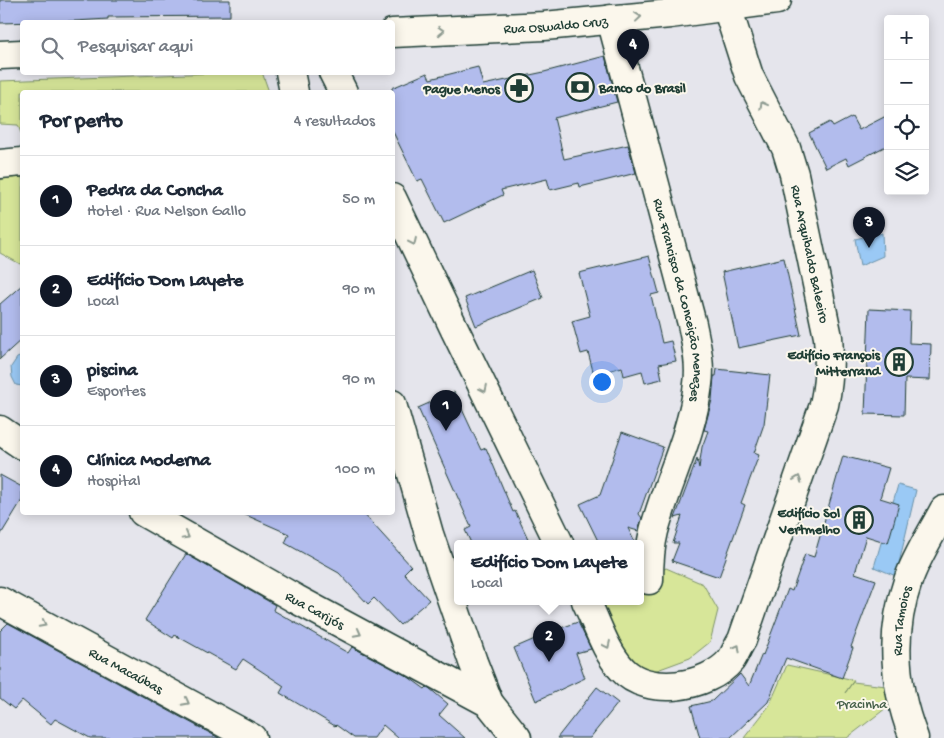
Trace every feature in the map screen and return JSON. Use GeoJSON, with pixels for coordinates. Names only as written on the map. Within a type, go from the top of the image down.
{"type":"FeatureCollection","features":[{"type":"Feature","properties":{"kind":"street","name":"Rua Oswaldo Cruz"},"geometry":{"type":"LineString","coordinates":[[395,33],[544,26],[777,0]]}},
{"type":"Feature","properties":{"kind":"street","name":"Rua Arquibaldo Baleeiro"},"geometry":{"type":"LineString","coordinates":[[588,605],[610,653],[622,670],[639,681],[658,686],[679,686],[699,681],[715,673],[730,660],[742,640],[824,405],[830,371],[828,337],[794,174],[786,148],[749,76],[727,7]]}},
{"type":"Feature","properties":{"kind":"street","name":"Rua Francisco da Conceição Menezes"},"geometry":{"type":"LineString","coordinates":[[612,19],[692,324],[698,356],[698,384],[684,446],[654,530],[649,555],[649,580]]}},
{"type":"Feature","properties":{"kind":"street"},"geometry":{"type":"LineString","coordinates":[[0,55],[20,54]]}},
{"type":"Feature","properties":{"kind":"street"},"geometry":{"type":"LineString","coordinates":[[291,75],[294,90]]}},
{"type":"Feature","properties":{"kind":"street"},"geometry":{"type":"LineString","coordinates":[[334,75],[342,90]]}},
{"type":"Feature","properties":{"kind":"street"},"geometry":{"type":"LineString","coordinates":[[0,164],[20,162]]}},
{"type":"Feature","properties":{"kind":"street"},"geometry":{"type":"LineString","coordinates":[[395,204],[558,540]]}},
{"type":"Feature","properties":{"kind":"street"},"geometry":{"type":"LineString","coordinates":[[395,415],[429,534],[473,662],[489,703],[517,738]]}},
{"type":"Feature","properties":{"kind":"street"},"geometry":{"type":"LineString","coordinates":[[0,430],[20,444]]}},
{"type":"Feature","properties":{"kind":"street"},"geometry":{"type":"LineString","coordinates":[[395,472],[429,534]]}},
{"type":"Feature","properties":{"kind":"street","name":"Rua Tamoios"},"geometry":{"type":"LineString","coordinates":[[914,738],[906,719],[898,681],[896,635],[908,580],[944,510]]}},
{"type":"Feature","properties":{"kind":"street","name":"Rua Carijós"},"geometry":{"type":"LineString","coordinates":[[148,515],[296,599],[489,703]]}},
{"type":"Feature","properties":{"kind":"street","name":"Rua Macaúbas"},"geometry":{"type":"LineString","coordinates":[[0,601],[252,738]]}},
{"type":"Feature","properties":{"kind":"green space"},"geometry":{"type":"Polygon","coordinates":[[[161,75],[263,75],[268,90],[20,90],[20,130],[18,125],[0,124],[0,81],[161,75]]]}},
{"type":"Feature","properties":{"kind":"green space"},"geometry":{"type":"Polygon","coordinates":[[[20,177],[20,264],[0,253],[0,180],[20,177]]]}},
{"type":"Feature","properties":{"kind":"green space"},"geometry":{"type":"Polygon","coordinates":[[[666,568],[703,584],[718,610],[710,642],[690,658],[652,672],[628,663],[599,605],[644,605],[644,581],[666,568]]]}},
{"type":"Feature","properties":{"kind":"green space","name":"Pracinha"},"geometry":{"type":"Polygon","coordinates":[[[787,665],[854,680],[845,693],[853,682],[894,687],[894,702],[847,738],[744,738],[769,706],[787,665]]]}},
{"type":"Feature","properties":{"kind":"water"},"geometry":{"type":"Polygon","coordinates":[[[882,233],[883,256],[860,266],[855,239],[882,233]]]}},
{"type":"Feature","properties":{"kind":"water"},"geometry":{"type":"Polygon","coordinates":[[[20,357],[20,386],[16,385],[12,377],[11,367],[20,357]]]}},
{"type":"Feature","properties":{"kind":"water"},"geometry":{"type":"Polygon","coordinates":[[[898,485],[916,490],[896,576],[874,567],[898,485]]]}},
{"type":"Feature","properties":{"kind":"building"},"geometry":{"type":"Polygon","coordinates":[[[0,0],[230,0],[230,16],[108,17],[108,19],[92,20],[20,20],[20,22],[0,23],[0,0]]]}},
{"type":"Feature","properties":{"kind":"building"},"geometry":{"type":"Polygon","coordinates":[[[605,56],[617,102],[554,118],[564,159],[628,145],[636,173],[580,187],[579,183],[550,190],[547,179],[501,190],[503,195],[444,223],[422,179],[417,181],[395,136],[395,90],[392,90],[392,88],[427,73],[430,79],[478,67],[483,85],[605,56]]]}},
{"type":"Feature","properties":{"kind":"building"},"geometry":{"type":"Polygon","coordinates":[[[852,117],[859,130],[884,117],[884,147],[849,165],[846,158],[826,168],[809,133],[830,122],[833,127],[852,117]]]}},
{"type":"Feature","properties":{"kind":"building"},"geometry":{"type":"Polygon","coordinates":[[[649,256],[659,293],[651,295],[662,343],[671,341],[676,361],[659,364],[662,379],[645,383],[642,371],[624,376],[622,367],[594,375],[588,352],[581,354],[572,321],[590,316],[579,273],[649,256]]]}},
{"type":"Feature","properties":{"kind":"building"},"geometry":{"type":"Polygon","coordinates":[[[784,258],[801,335],[738,348],[722,272],[784,258]]]}},
{"type":"Feature","properties":{"kind":"building"},"geometry":{"type":"Polygon","coordinates":[[[532,270],[543,298],[476,326],[465,298],[532,270]]]}},
{"type":"Feature","properties":{"kind":"building"},"geometry":{"type":"Polygon","coordinates":[[[20,287],[20,341],[0,359],[0,304],[20,287]]]}},
{"type":"Feature","properties":{"kind":"building","name":"Edifício François Mitterrand"},"geometry":{"type":"Polygon","coordinates":[[[869,309],[910,311],[909,343],[931,344],[930,380],[905,379],[904,415],[865,414],[869,309]]]}},
{"type":"Feature","properties":{"kind":"building"},"geometry":{"type":"Polygon","coordinates":[[[717,369],[770,375],[764,424],[754,453],[759,455],[741,503],[745,505],[719,577],[672,561],[679,543],[673,543],[682,516],[675,518],[697,459],[699,468],[702,447],[708,431],[704,430],[712,400],[714,376],[716,376],[717,369]]]}},
{"type":"Feature","properties":{"kind":"building"},"geometry":{"type":"Polygon","coordinates":[[[454,392],[481,450],[486,448],[513,512],[515,511],[529,540],[470,540],[465,530],[471,527],[418,408],[454,392]]]}},
{"type":"Feature","properties":{"kind":"building"},"geometry":{"type":"Polygon","coordinates":[[[622,432],[663,447],[639,514],[642,518],[638,531],[628,528],[634,540],[598,540],[580,504],[600,495],[622,432]]]}},
{"type":"Feature","properties":{"kind":"building"},"geometry":{"type":"Polygon","coordinates":[[[843,456],[889,468],[880,498],[899,504],[888,543],[866,536],[855,573],[876,580],[851,647],[853,648],[842,678],[786,658],[768,702],[730,738],[700,738],[691,706],[712,701],[740,674],[749,686],[788,589],[792,591],[805,554],[814,557],[843,456]]]}},
{"type":"Feature","properties":{"kind":"building"},"geometry":{"type":"Polygon","coordinates":[[[0,475],[20,486],[20,503],[0,536],[0,475]]]}},
{"type":"Feature","properties":{"kind":"building"},"geometry":{"type":"Polygon","coordinates":[[[246,515],[365,515],[411,566],[404,573],[429,600],[400,625],[374,598],[368,604],[339,573],[285,543],[289,534],[246,515]]]}},
{"type":"Feature","properties":{"kind":"building"},"geometry":{"type":"Polygon","coordinates":[[[186,554],[275,605],[273,610],[348,653],[352,647],[407,676],[425,689],[429,688],[448,704],[439,715],[465,738],[398,738],[383,725],[374,738],[354,738],[336,725],[280,693],[284,686],[243,659],[236,669],[175,635],[173,638],[145,620],[186,554]]]}},
{"type":"Feature","properties":{"kind":"building"},"geometry":{"type":"Polygon","coordinates":[[[578,622],[591,649],[576,653],[585,678],[536,701],[514,648],[578,622]]]}},
{"type":"Feature","properties":{"kind":"building"},"geometry":{"type":"Polygon","coordinates":[[[8,623],[219,738],[90,738],[55,719],[51,724],[22,700],[14,709],[0,698],[0,631],[8,623]]]}},
{"type":"Feature","properties":{"kind":"building"},"geometry":{"type":"Polygon","coordinates":[[[597,687],[618,703],[590,738],[557,738],[597,687]]]}},
{"type":"Feature","properties":{"kind":"place","name":"Clínica Moderna"},"geometry":{"type":"Point","coordinates":[633,70]}},
{"type":"Feature","properties":{"kind":"place","name":"Banco do Brasil"},"geometry":{"type":"Point","coordinates":[580,87]}},
{"type":"Feature","properties":{"kind":"place","name":"Pague Menos"},"geometry":{"type":"Point","coordinates":[519,88]}},
{"type":"Feature","properties":{"kind":"place","name":"piscina"},"geometry":{"type":"Point","coordinates":[869,248]}},
{"type":"Feature","properties":{"kind":"place","name":"Edifício François Mitterrand"},"geometry":{"type":"Point","coordinates":[899,362]}},
{"type":"Feature","properties":{"kind":"place","name":"Pedra da Concha"},"geometry":{"type":"Point","coordinates":[446,431]}},
{"type":"Feature","properties":{"kind":"place","name":"Edifício Sol Vertmelho"},"geometry":{"type":"Point","coordinates":[859,520]}},
{"type":"Feature","properties":{"kind":"place","name":"Edifício Dom Layete"},"geometry":{"type":"Point","coordinates":[549,662]}}]}
